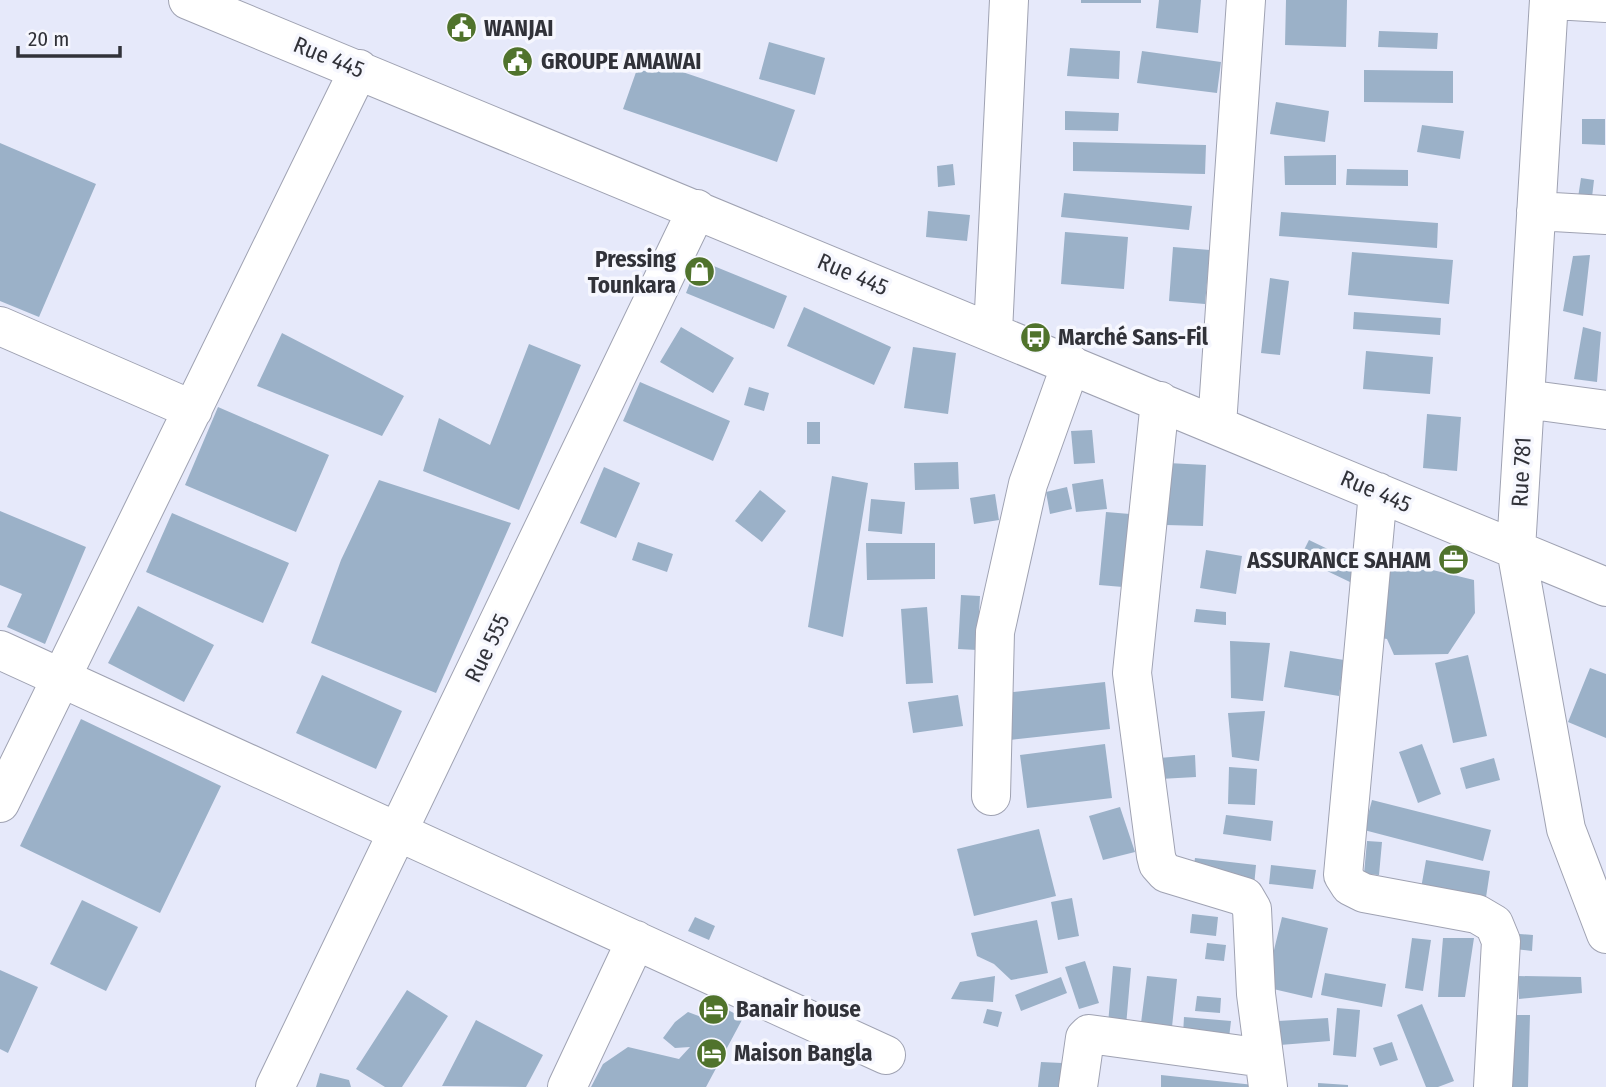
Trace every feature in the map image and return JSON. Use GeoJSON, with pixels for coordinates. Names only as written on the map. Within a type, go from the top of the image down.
{"type":"FeatureCollection","features":[{"type":"Feature","properties":{"kind":"street","name":"Rue 445"},"geometry":{"type":"LineString","coordinates":[[188,0],[1606,587]]}},
{"type":"Feature","properties":{"kind":"street"},"geometry":{"type":"LineString","coordinates":[[992,331],[1009,0]]}},
{"type":"Feature","properties":{"kind":"street"},"geometry":{"type":"LineString","coordinates":[[1217,425],[1246,0]]}},
{"type":"Feature","properties":{"kind":"street"},"geometry":{"type":"LineString","coordinates":[[1552,0],[1606,3]]}},
{"type":"Feature","properties":{"kind":"street","name":"Rue 781"},"geometry":{"type":"LineString","coordinates":[[1552,0],[1536,211],[1516,549],[1566,829],[1606,934]]}},
{"type":"Feature","properties":{"kind":"street"},"geometry":{"type":"LineString","coordinates":[[0,803],[359,69]]}},
{"type":"Feature","properties":{"kind":"street","name":"Rue 555"},"geometry":{"type":"LineString","coordinates":[[275,1087],[697,209]]}},
{"type":"Feature","properties":{"kind":"street"},"geometry":{"type":"LineString","coordinates":[[1536,211],[1606,215]]}},
{"type":"Feature","properties":{"kind":"street"},"geometry":{"type":"LineString","coordinates":[[0,326],[193,410]]}},
{"type":"Feature","properties":{"kind":"street"},"geometry":{"type":"LineString","coordinates":[[991,796],[995,632],[1028,484],[1071,365]]}},
{"type":"Feature","properties":{"kind":"street"},"geometry":{"type":"LineString","coordinates":[[1525,399],[1606,410]]}},
{"type":"Feature","properties":{"kind":"street"},"geometry":{"type":"LineString","coordinates":[[1078,1087],[1085,1038],[1089,1034],[1266,1072],[1256,994],[1252,909],[1245,897],[1166,873],[1158,864],[1156,856],[1132,674],[1160,401]]}},
{"type":"Feature","properties":{"kind":"street"},"geometry":{"type":"LineString","coordinates":[[1378,492],[1343,874],[1350,886],[1364,893],[1477,914],[1494,924],[1501,941],[1493,1087]]}},
{"type":"Feature","properties":{"kind":"street"},"geometry":{"type":"LineString","coordinates":[[0,650],[886,1055]]}},
{"type":"Feature","properties":{"kind":"street"},"geometry":{"type":"LineString","coordinates":[[567,1087],[636,940]]}},
{"type":"Feature","properties":{"kind":"building"},"geometry":{"type":"Polygon","coordinates":[[[1081,0],[1141,0],[1141,3],[1081,3],[1081,0]]]}},
{"type":"Feature","properties":{"kind":"building"},"geometry":{"type":"Polygon","coordinates":[[[1159,0],[1201,0],[1198,33],[1156,28],[1159,0]]]}},
{"type":"Feature","properties":{"kind":"building"},"geometry":{"type":"Polygon","coordinates":[[[1286,0],[1347,0],[1346,47],[1285,45],[1286,0]]]}},
{"type":"Feature","properties":{"kind":"building"},"geometry":{"type":"Polygon","coordinates":[[[1379,31],[1438,33],[1437,49],[1378,47],[1379,31]]]}},
{"type":"Feature","properties":{"kind":"building"},"geometry":{"type":"Polygon","coordinates":[[[769,42],[825,58],[815,95],[759,79],[769,42]]]}},
{"type":"Feature","properties":{"kind":"building"},"geometry":{"type":"Polygon","coordinates":[[[1070,48],[1120,51],[1119,79],[1067,76],[1070,48]]]}},
{"type":"Feature","properties":{"kind":"building"},"geometry":{"type":"Polygon","coordinates":[[[1142,51],[1221,62],[1217,93],[1137,83],[1142,51]]]}},
{"type":"Feature","properties":{"kind":"building"},"geometry":{"type":"Polygon","coordinates":[[[641,58],[795,110],[777,162],[623,109],[641,58]]]}},
{"type":"Feature","properties":{"kind":"building"},"geometry":{"type":"Polygon","coordinates":[[[1364,70],[1453,71],[1453,103],[1364,102],[1364,70]]]}},
{"type":"Feature","properties":{"kind":"building"},"geometry":{"type":"Polygon","coordinates":[[[1276,102],[1329,111],[1325,142],[1270,134],[1276,102]]]}},
{"type":"Feature","properties":{"kind":"building"},"geometry":{"type":"Polygon","coordinates":[[[1065,111],[1119,113],[1118,131],[1065,130],[1065,111]]]}},
{"type":"Feature","properties":{"kind":"building"},"geometry":{"type":"Polygon","coordinates":[[[1582,119],[1605,119],[1605,145],[1582,144],[1582,119]]]}},
{"type":"Feature","properties":{"kind":"building"},"geometry":{"type":"Polygon","coordinates":[[[1422,125],[1464,131],[1460,159],[1417,152],[1422,125]]]}},
{"type":"Feature","properties":{"kind":"building"},"geometry":{"type":"Polygon","coordinates":[[[1073,142],[1206,145],[1205,174],[1073,171],[1073,142]]]}},
{"type":"Feature","properties":{"kind":"building"},"geometry":{"type":"Polygon","coordinates":[[[0,143],[96,184],[39,317],[0,301],[0,143]]]}},
{"type":"Feature","properties":{"kind":"building"},"geometry":{"type":"Polygon","coordinates":[[[1336,155],[1336,185],[1285,185],[1284,156],[1336,155]]]}},
{"type":"Feature","properties":{"kind":"building"},"geometry":{"type":"Polygon","coordinates":[[[953,164],[955,185],[938,187],[937,166],[953,164]]]}},
{"type":"Feature","properties":{"kind":"building"},"geometry":{"type":"Polygon","coordinates":[[[1347,169],[1408,170],[1408,186],[1346,185],[1347,169]]]}},
{"type":"Feature","properties":{"kind":"building"},"geometry":{"type":"Polygon","coordinates":[[[1581,178],[1594,180],[1591,206],[1577,204],[1581,178]]]}},
{"type":"Feature","properties":{"kind":"building"},"geometry":{"type":"Polygon","coordinates":[[[1064,193],[1192,206],[1189,230],[1061,217],[1064,193]]]}},
{"type":"Feature","properties":{"kind":"building"},"geometry":{"type":"Polygon","coordinates":[[[928,211],[970,215],[967,241],[926,237],[928,211]]]}},
{"type":"Feature","properties":{"kind":"building"},"geometry":{"type":"Polygon","coordinates":[[[1281,212],[1438,223],[1437,248],[1279,236],[1281,212]]]}},
{"type":"Feature","properties":{"kind":"building"},"geometry":{"type":"Polygon","coordinates":[[[1065,232],[1128,237],[1124,289],[1061,284],[1065,232]]]}},
{"type":"Feature","properties":{"kind":"building"},"geometry":{"type":"Polygon","coordinates":[[[1173,247],[1210,250],[1205,304],[1169,301],[1173,247]]]}},
{"type":"Feature","properties":{"kind":"building"},"geometry":{"type":"Polygon","coordinates":[[[1352,252],[1453,260],[1449,304],[1348,295],[1352,252]]]}},
{"type":"Feature","properties":{"kind":"building"},"geometry":{"type":"Polygon","coordinates":[[[1590,255],[1583,316],[1563,311],[1573,256],[1590,255]]]}},
{"type":"Feature","properties":{"kind":"building"},"geometry":{"type":"Polygon","coordinates":[[[699,260],[787,296],[774,329],[686,293],[699,260]]]}},
{"type":"Feature","properties":{"kind":"building"},"geometry":{"type":"Polygon","coordinates":[[[1270,278],[1289,281],[1280,355],[1261,353],[1270,278]]]}},
{"type":"Feature","properties":{"kind":"building"},"geometry":{"type":"Polygon","coordinates":[[[804,307],[891,347],[874,385],[787,346],[804,307]]]}},
{"type":"Feature","properties":{"kind":"building"},"geometry":{"type":"Polygon","coordinates":[[[1354,312],[1441,318],[1440,335],[1353,329],[1354,312]]]}},
{"type":"Feature","properties":{"kind":"building"},"geometry":{"type":"Polygon","coordinates":[[[681,327],[734,358],[713,393],[660,362],[681,327]]]}},
{"type":"Feature","properties":{"kind":"building"},"geometry":{"type":"Polygon","coordinates":[[[1583,327],[1601,332],[1597,382],[1574,379],[1583,327]]]}},
{"type":"Feature","properties":{"kind":"building"},"geometry":{"type":"Polygon","coordinates":[[[282,333],[404,396],[382,436],[257,386],[282,333]]]}},
{"type":"Feature","properties":{"kind":"building"},"geometry":{"type":"Polygon","coordinates":[[[529,344],[581,365],[519,510],[423,471],[439,418],[490,445],[529,344]]]}},
{"type":"Feature","properties":{"kind":"building"},"geometry":{"type":"Polygon","coordinates":[[[913,347],[956,353],[948,414],[904,408],[913,347]]]}},
{"type":"Feature","properties":{"kind":"building"},"geometry":{"type":"Polygon","coordinates":[[[1366,351],[1433,357],[1430,394],[1363,389],[1366,351]]]}},
{"type":"Feature","properties":{"kind":"building"},"geometry":{"type":"Polygon","coordinates":[[[640,382],[730,421],[713,461],[623,421],[640,382]]]}},
{"type":"Feature","properties":{"kind":"building"},"geometry":{"type":"Polygon","coordinates":[[[749,387],[769,393],[764,411],[744,405],[749,387]]]}},
{"type":"Feature","properties":{"kind":"building"},"geometry":{"type":"Polygon","coordinates":[[[218,407],[329,455],[296,532],[185,485],[218,407]]]}},
{"type":"Feature","properties":{"kind":"building"},"geometry":{"type":"Polygon","coordinates":[[[1427,414],[1461,417],[1457,471],[1423,468],[1427,414]]]}},
{"type":"Feature","properties":{"kind":"building"},"geometry":{"type":"Polygon","coordinates":[[[807,422],[820,422],[820,444],[807,444],[807,422]]]}},
{"type":"Feature","properties":{"kind":"building"},"geometry":{"type":"Polygon","coordinates":[[[1092,430],[1095,463],[1074,464],[1071,431],[1092,430]]]}},
{"type":"Feature","properties":{"kind":"building"},"geometry":{"type":"Polygon","coordinates":[[[958,462],[959,489],[915,490],[914,463],[958,462]]]}},
{"type":"Feature","properties":{"kind":"building"},"geometry":{"type":"Polygon","coordinates":[[[1168,463],[1206,465],[1203,526],[1166,525],[1168,463]]]}},
{"type":"Feature","properties":{"kind":"building"},"geometry":{"type":"Polygon","coordinates":[[[604,467],[640,483],[616,538],[580,523],[604,467]]]}},
{"type":"Feature","properties":{"kind":"building"},"geometry":{"type":"Polygon","coordinates":[[[832,476],[868,483],[843,637],[808,627],[832,476]]]}},
{"type":"Feature","properties":{"kind":"building"},"geometry":{"type":"Polygon","coordinates":[[[1103,479],[1107,509],[1076,512],[1072,484],[1103,479]]]}},
{"type":"Feature","properties":{"kind":"building"},"geometry":{"type":"Polygon","coordinates":[[[379,480],[511,523],[436,693],[311,643],[341,560],[379,480]]]}},
{"type":"Feature","properties":{"kind":"building"},"geometry":{"type":"Polygon","coordinates":[[[1067,487],[1072,509],[1050,514],[1046,492],[1067,487]]]}},
{"type":"Feature","properties":{"kind":"building"},"geometry":{"type":"Polygon","coordinates":[[[760,490],[786,511],[762,542],[735,521],[760,490]]]}},
{"type":"Feature","properties":{"kind":"building"},"geometry":{"type":"Polygon","coordinates":[[[995,494],[999,520],[974,524],[970,498],[995,494]]]}},
{"type":"Feature","properties":{"kind":"building"},"geometry":{"type":"Polygon","coordinates":[[[871,499],[905,502],[902,534],[868,531],[871,499]]]}},
{"type":"Feature","properties":{"kind":"building"},"geometry":{"type":"Polygon","coordinates":[[[0,511],[86,547],[45,644],[7,627],[22,594],[0,585],[0,511]]]}},
{"type":"Feature","properties":{"kind":"building"},"geometry":{"type":"Polygon","coordinates":[[[1106,512],[1130,514],[1123,587],[1099,585],[1106,512]]]}},
{"type":"Feature","properties":{"kind":"building"},"geometry":{"type":"Polygon","coordinates":[[[172,513],[289,563],[263,623],[146,572],[172,513]]]}},
{"type":"Feature","properties":{"kind":"building"},"geometry":{"type":"Polygon","coordinates":[[[1309,540],[1361,565],[1352,583],[1300,558],[1309,540]]]}},
{"type":"Feature","properties":{"kind":"building"},"geometry":{"type":"Polygon","coordinates":[[[638,542],[673,554],[667,572],[632,560],[638,542]]]}},
{"type":"Feature","properties":{"kind":"building"},"geometry":{"type":"Polygon","coordinates":[[[866,543],[935,543],[935,579],[867,580],[866,543]]]}},
{"type":"Feature","properties":{"kind":"building"},"geometry":{"type":"Polygon","coordinates":[[[1206,550],[1242,556],[1236,594],[1200,588],[1206,550]]]}},
{"type":"Feature","properties":{"kind":"building"},"geometry":{"type":"Polygon","coordinates":[[[1379,557],[1474,580],[1475,613],[1448,654],[1394,655],[1387,639],[1369,636],[1379,557]]]}},
{"type":"Feature","properties":{"kind":"building"},"geometry":{"type":"Polygon","coordinates":[[[961,595],[980,596],[977,650],[958,649],[961,595]]]}},
{"type":"Feature","properties":{"kind":"building"},"geometry":{"type":"Polygon","coordinates":[[[138,606],[214,645],[184,702],[108,663],[138,606]]]}},
{"type":"Feature","properties":{"kind":"building"},"geometry":{"type":"Polygon","coordinates":[[[927,607],[933,683],[906,684],[901,609],[927,607]]]}},
{"type":"Feature","properties":{"kind":"building"},"geometry":{"type":"Polygon","coordinates":[[[1196,609],[1226,612],[1226,625],[1194,622],[1196,609]]]}},
{"type":"Feature","properties":{"kind":"building"},"geometry":{"type":"Polygon","coordinates":[[[1230,641],[1270,643],[1263,701],[1231,698],[1230,641]]]}},
{"type":"Feature","properties":{"kind":"building"},"geometry":{"type":"Polygon","coordinates":[[[1290,651],[1344,660],[1339,696],[1284,687],[1290,651]]]}},
{"type":"Feature","properties":{"kind":"building"},"geometry":{"type":"Polygon","coordinates":[[[1468,655],[1487,736],[1453,743],[1435,663],[1468,655]]]}},
{"type":"Feature","properties":{"kind":"building"},"geometry":{"type":"Polygon","coordinates":[[[1590,668],[1606,674],[1606,738],[1568,722],[1590,668]]]}},
{"type":"Feature","properties":{"kind":"building"},"geometry":{"type":"Polygon","coordinates":[[[322,675],[402,711],[376,769],[296,733],[322,675]]]}},
{"type":"Feature","properties":{"kind":"building"},"geometry":{"type":"Polygon","coordinates":[[[1105,682],[1110,729],[1010,740],[1005,693],[1105,682]]]}},
{"type":"Feature","properties":{"kind":"building"},"geometry":{"type":"Polygon","coordinates":[[[958,695],[963,726],[913,733],[908,702],[958,695]]]}},
{"type":"Feature","properties":{"kind":"building"},"geometry":{"type":"Polygon","coordinates":[[[1265,711],[1259,761],[1232,757],[1228,713],[1265,711]]]}},
{"type":"Feature","properties":{"kind":"building"},"geometry":{"type":"Polygon","coordinates":[[[81,719],[221,786],[160,913],[20,846],[81,719]]]}},
{"type":"Feature","properties":{"kind":"building"},"geometry":{"type":"Polygon","coordinates":[[[1105,744],[1112,798],[1027,808],[1020,755],[1105,744]]]}},
{"type":"Feature","properties":{"kind":"building"},"geometry":{"type":"Polygon","coordinates":[[[1422,744],[1441,794],[1418,803],[1399,752],[1422,744]]]}},
{"type":"Feature","properties":{"kind":"building"},"geometry":{"type":"Polygon","coordinates":[[[1195,755],[1196,777],[1160,779],[1159,758],[1195,755]]]}},
{"type":"Feature","properties":{"kind":"building"},"geometry":{"type":"Polygon","coordinates":[[[1494,758],[1500,780],[1466,789],[1460,768],[1494,758]]]}},
{"type":"Feature","properties":{"kind":"building"},"geometry":{"type":"Polygon","coordinates":[[[1229,767],[1257,769],[1255,805],[1228,804],[1229,767]]]}},
{"type":"Feature","properties":{"kind":"building"},"geometry":{"type":"Polygon","coordinates":[[[1372,800],[1491,830],[1483,861],[1364,830],[1372,800]]]}},
{"type":"Feature","properties":{"kind":"building"},"geometry":{"type":"Polygon","coordinates":[[[1120,807],[1135,852],[1103,860],[1089,816],[1120,807]]]}},
{"type":"Feature","properties":{"kind":"building"},"geometry":{"type":"Polygon","coordinates":[[[1226,815],[1273,821],[1271,841],[1223,834],[1226,815]]]}},
{"type":"Feature","properties":{"kind":"building"},"geometry":{"type":"Polygon","coordinates":[[[1039,829],[1056,896],[974,916],[957,849],[1039,829]]]}},
{"type":"Feature","properties":{"kind":"building"},"geometry":{"type":"Polygon","coordinates":[[[1367,841],[1382,842],[1379,875],[1364,874],[1367,841]]]}},
{"type":"Feature","properties":{"kind":"building"},"geometry":{"type":"Polygon","coordinates":[[[1195,858],[1256,865],[1254,886],[1192,880],[1195,858]]]}},
{"type":"Feature","properties":{"kind":"building"},"geometry":{"type":"Polygon","coordinates":[[[1426,860],[1490,871],[1485,904],[1420,894],[1426,860]]]}},
{"type":"Feature","properties":{"kind":"building"},"geometry":{"type":"Polygon","coordinates":[[[1271,865],[1316,870],[1313,889],[1269,884],[1271,865]]]}},
{"type":"Feature","properties":{"kind":"building"},"geometry":{"type":"Polygon","coordinates":[[[1072,898],[1079,936],[1058,940],[1051,902],[1072,898]]]}},
{"type":"Feature","properties":{"kind":"building"},"geometry":{"type":"Polygon","coordinates":[[[82,900],[138,927],[106,991],[50,964],[82,900]]]}},
{"type":"Feature","properties":{"kind":"building"},"geometry":{"type":"Polygon","coordinates":[[[1192,914],[1218,917],[1216,936],[1190,933],[1192,914]]]}},
{"type":"Feature","properties":{"kind":"building"},"geometry":{"type":"Polygon","coordinates":[[[695,917],[715,926],[709,940],[688,931],[695,917]]]}},
{"type":"Feature","properties":{"kind":"building"},"geometry":{"type":"Polygon","coordinates":[[[1282,917],[1328,928],[1312,998],[1265,987],[1282,917]]]}},
{"type":"Feature","properties":{"kind":"building"},"geometry":{"type":"Polygon","coordinates":[[[1037,920],[1048,973],[1011,980],[994,964],[977,956],[971,933],[1037,920]]]}},
{"type":"Feature","properties":{"kind":"building"},"geometry":{"type":"Polygon","coordinates":[[[1506,933],[1533,935],[1532,951],[1505,948],[1506,933]]]}},
{"type":"Feature","properties":{"kind":"building"},"geometry":{"type":"Polygon","coordinates":[[[1412,938],[1431,940],[1423,991],[1405,988],[1412,938]]]}},
{"type":"Feature","properties":{"kind":"building"},"geometry":{"type":"Polygon","coordinates":[[[1443,938],[1474,938],[1465,997],[1438,997],[1443,938]]]}},
{"type":"Feature","properties":{"kind":"building"},"geometry":{"type":"Polygon","coordinates":[[[1207,943],[1226,945],[1224,961],[1205,959],[1207,943]]]}},
{"type":"Feature","properties":{"kind":"building"},"geometry":{"type":"Polygon","coordinates":[[[1085,961],[1099,1003],[1079,1009],[1065,967],[1085,961]]]}},
{"type":"Feature","properties":{"kind":"building"},"geometry":{"type":"Polygon","coordinates":[[[1113,966],[1131,968],[1126,1026],[1108,1024],[1113,966]]]}},
{"type":"Feature","properties":{"kind":"building"},"geometry":{"type":"Polygon","coordinates":[[[0,970],[38,987],[8,1053],[0,1049],[0,970]]]}},
{"type":"Feature","properties":{"kind":"building"},"geometry":{"type":"Polygon","coordinates":[[[1325,973],[1386,984],[1382,1007],[1321,995],[1325,973]]]}},
{"type":"Feature","properties":{"kind":"building"},"geometry":{"type":"Polygon","coordinates":[[[995,976],[993,1002],[951,999],[960,982],[995,976]]]}},
{"type":"Feature","properties":{"kind":"building"},"geometry":{"type":"Polygon","coordinates":[[[1147,976],[1177,979],[1172,1027],[1141,1023],[1147,976]]]}},
{"type":"Feature","properties":{"kind":"building"},"geometry":{"type":"Polygon","coordinates":[[[1518,976],[1581,977],[1582,993],[1519,999],[1518,976]]]}},
{"type":"Feature","properties":{"kind":"building"},"geometry":{"type":"Polygon","coordinates":[[[1061,977],[1067,993],[1021,1011],[1015,995],[1061,977]]]}},
{"type":"Feature","properties":{"kind":"building"},"geometry":{"type":"Polygon","coordinates":[[[407,990],[448,1016],[402,1087],[385,1087],[356,1069],[407,990]]]}},
{"type":"Feature","properties":{"kind":"building"},"geometry":{"type":"Polygon","coordinates":[[[1197,996],[1221,998],[1220,1013],[1195,1011],[1197,996]]]}},
{"type":"Feature","properties":{"kind":"building"},"geometry":{"type":"Polygon","coordinates":[[[715,1003],[743,1018],[706,1087],[591,1087],[603,1064],[628,1047],[679,1059],[690,1047],[675,1048],[663,1038],[675,1022],[688,1012],[704,1018],[715,1003]]]}},
{"type":"Feature","properties":{"kind":"building"},"geometry":{"type":"Polygon","coordinates":[[[1422,1004],[1454,1081],[1438,1087],[1426,1087],[1397,1015],[1422,1004]]]}},
{"type":"Feature","properties":{"kind":"building"},"geometry":{"type":"Polygon","coordinates":[[[1337,1008],[1360,1010],[1356,1057],[1333,1055],[1337,1008]]]}},
{"type":"Feature","properties":{"kind":"building"},"geometry":{"type":"Polygon","coordinates":[[[987,1009],[1002,1012],[998,1027],[983,1023],[987,1009]]]}},
{"type":"Feature","properties":{"kind":"building"},"geometry":{"type":"Polygon","coordinates":[[[1514,1015],[1530,1015],[1528,1087],[1511,1087],[1514,1015]]]}},
{"type":"Feature","properties":{"kind":"building"},"geometry":{"type":"Polygon","coordinates":[[[1184,1017],[1231,1021],[1229,1038],[1183,1034],[1184,1017]]]}},
{"type":"Feature","properties":{"kind":"building"},"geometry":{"type":"Polygon","coordinates":[[[1328,1018],[1330,1041],[1280,1045],[1278,1021],[1328,1018]]]}},
{"type":"Feature","properties":{"kind":"building"},"geometry":{"type":"Polygon","coordinates":[[[476,1020],[543,1055],[526,1087],[442,1086],[476,1020]]]}},
{"type":"Feature","properties":{"kind":"building"},"geometry":{"type":"Polygon","coordinates":[[[1392,1042],[1398,1060],[1380,1066],[1373,1048],[1392,1042]]]}},
{"type":"Feature","properties":{"kind":"building"},"geometry":{"type":"Polygon","coordinates":[[[1041,1062],[1062,1063],[1060,1087],[1038,1087],[1041,1062]]]}},
{"type":"Feature","properties":{"kind":"building"},"geometry":{"type":"Polygon","coordinates":[[[320,1073],[349,1080],[351,1087],[316,1087],[320,1073]]]}},
{"type":"Feature","properties":{"kind":"building"},"geometry":{"type":"Polygon","coordinates":[[[1161,1075],[1254,1085],[1161,1087],[1161,1075]]]}},
{"type":"Feature","properties":{"kind":"building"},"geometry":{"type":"Polygon","coordinates":[[[1318,1083],[1348,1085],[1348,1087],[1318,1087],[1318,1083]]]}},
{"type":"Feature","properties":{"kind":"place","name":"WANJAI"},"geometry":{"type":"Point","coordinates":[461,28]}},
{"type":"Feature","properties":{"kind":"place","name":"GROUPE AMAWAI"},"geometry":{"type":"Point","coordinates":[518,61]}},
{"type":"Feature","properties":{"kind":"place","name":"Pressing Tounkara"},"geometry":{"type":"Point","coordinates":[699,272]}},
{"type":"Feature","properties":{"kind":"place","name":"Marché Sans-Fil"},"geometry":{"type":"Point","coordinates":[1035,337]}},
{"type":"Feature","properties":{"kind":"place","name":"ASSURANCE SAHAM"},"geometry":{"type":"Point","coordinates":[1454,560]}},
{"type":"Feature","properties":{"kind":"place","name":"Banair house"},"geometry":{"type":"Point","coordinates":[713,1009]}},
{"type":"Feature","properties":{"kind":"place","name":"Maison Bangla"},"geometry":{"type":"Point","coordinates":[711,1053]}}]}
